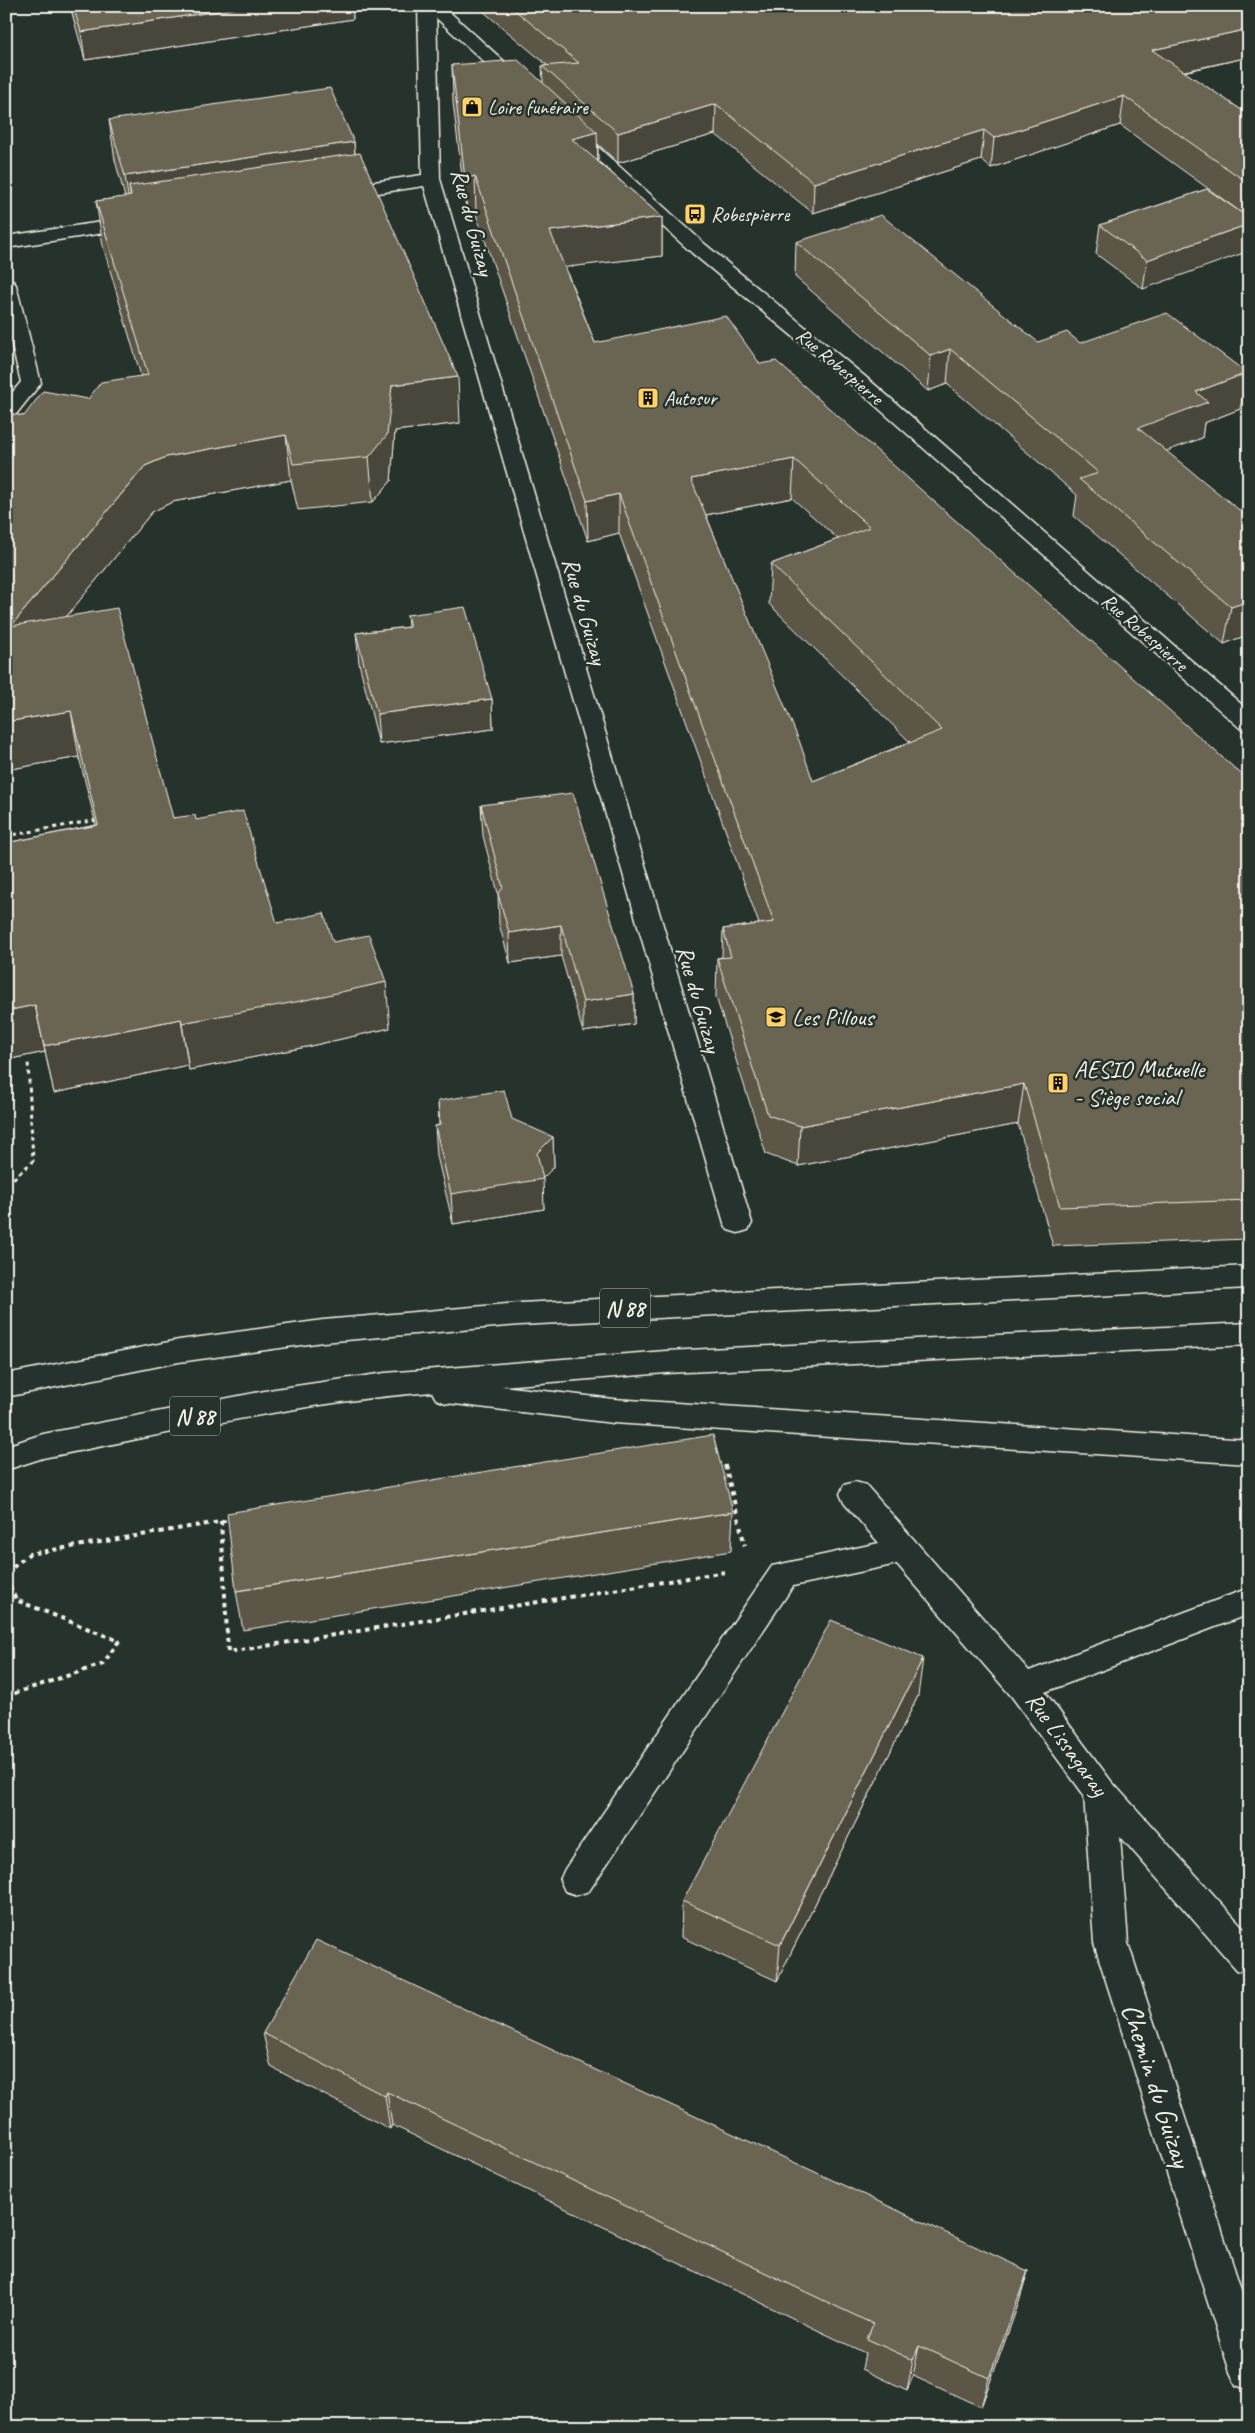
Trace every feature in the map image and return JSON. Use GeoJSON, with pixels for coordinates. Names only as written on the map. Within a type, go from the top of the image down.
{"type":"FeatureCollection","features":[{"type":"Feature","properties":{"kind":"main road","name":"Rue du Guizay"},"geometry":{"type":"LineString","coordinates":[[427,6],[431,179],[738,1223]]}},
{"type":"Feature","properties":{"kind":"main road"},"geometry":{"type":"LineString","coordinates":[[432,6],[534,99]]}},
{"type":"Feature","properties":{"kind":"main road","name":"Rue Robespierre"},"geometry":{"type":"LineString","coordinates":[[556,119],[699,249],[867,388],[1247,720]]}},
{"type":"Feature","properties":{"kind":"main road"},"geometry":{"type":"LineString","coordinates":[[319,196],[431,179]]}},
{"type":"Feature","properties":{"kind":"main road"},"geometry":{"type":"LineString","coordinates":[[6,242],[153,220]]}},
{"type":"Feature","properties":{"kind":"main road"},"geometry":{"type":"LineString","coordinates":[[6,286],[22,342],[31,383],[6,414]]}},
{"type":"Feature","properties":{"kind":"main road","name":"N 88"},"geometry":{"type":"LineString","coordinates":[[6,1386],[179,1350],[323,1331],[520,1314],[1249,1276]]}},
{"type":"Feature","properties":{"kind":"main road","name":"N 88"},"geometry":{"type":"LineString","coordinates":[[6,1458],[44,1446],[275,1401],[385,1384],[666,1362],[1249,1334]]}},
{"type":"Feature","properties":{"kind":"main road"},"geometry":{"type":"LineString","coordinates":[[385,1384],[613,1411],[1249,1452]]}},
{"type":"Feature","properties":{"kind":"main road"},"geometry":{"type":"LineString","coordinates":[[855,1494],[1023,1687]]}},
{"type":"Feature","properties":{"kind":"main road"},"geometry":{"type":"LineString","coordinates":[[577,1880],[783,1575],[904,1550]]}},
{"type":"Feature","properties":{"kind":"main road","name":"Rue Lissagaray"},"geometry":{"type":"LineString","coordinates":[[1249,1601],[1023,1687],[1100,1791],[1249,1959]]}},
{"type":"Feature","properties":{"kind":"main road","name":"Chemin du Guizay"},"geometry":{"type":"LineString","coordinates":[[1100,1791],[1111,1943],[1249,2372]]}},
{"type":"Feature","properties":{"kind":"path"},"geometry":{"type":"LineString","coordinates":[[6,836],[105,818]]}},
{"type":"Feature","properties":{"kind":"path"},"geometry":{"type":"LineString","coordinates":[[6,1182],[13,1179],[33,1161],[28,1061]]}},
{"type":"Feature","properties":{"kind":"path"},"geometry":{"type":"LineString","coordinates":[[724,1460],[750,1568]]}},
{"type":"Feature","properties":{"kind":"path"},"geometry":{"type":"LineString","coordinates":[[6,1573],[29,1554],[240,1519]]}},
{"type":"Feature","properties":{"kind":"path"},"geometry":{"type":"LineString","coordinates":[[221,1521],[228,1652],[750,1568],[783,1575]]}},
{"type":"Feature","properties":{"kind":"path"},"geometry":{"type":"LineString","coordinates":[[6,1578],[16,1600],[119,1641],[103,1664],[6,1696]]}},
{"type":"Feature","properties":{"kind":"building"},"geometry":{"type":"Polygon","coordinates":[[[73,6],[251,6],[81,32],[73,6]]]}},
{"type":"Feature","properties":{"kind":"building"},"geometry":{"type":"Polygon","coordinates":[[[510,6],[1105,6],[1106,10],[1121,6],[1249,6],[1249,29],[1152,50],[1249,115],[1249,183],[1124,96],[994,138],[984,130],[814,183],[716,104],[618,133],[542,66],[579,63],[510,6]]]}},
{"type":"Feature","properties":{"kind":"building"},"geometry":{"type":"Polygon","coordinates":[[[518,60],[597,132],[572,139],[662,217],[550,231],[595,343],[726,316],[760,364],[776,361],[1249,781],[1249,1200],[1060,1207],[1024,1084],[800,1126],[768,1115],[717,958],[731,957],[723,929],[774,922],[619,494],[587,501],[475,176],[465,179],[452,65],[518,60]],[[794,459],[691,479],[800,743],[813,781],[942,730],[771,564],[870,527],[794,459]]]}},
{"type":"Feature","properties":{"kind":"building"},"geometry":{"type":"Polygon","coordinates":[[[330,88],[354,142],[125,176],[109,120],[330,88]]]}},
{"type":"Feature","properties":{"kind":"building"},"geometry":{"type":"Polygon","coordinates":[[[360,153],[458,377],[392,385],[387,435],[369,457],[293,464],[286,435],[166,457],[145,466],[11,626],[117,608],[173,818],[195,815],[196,820],[243,811],[277,923],[324,913],[333,942],[369,935],[386,982],[301,1001],[182,1023],[181,1019],[44,1046],[35,1005],[6,1011],[6,843],[98,825],[71,711],[6,722],[6,413],[24,416],[43,391],[88,399],[101,382],[148,375],[96,201],[131,196],[129,186],[360,153]]]}},
{"type":"Feature","properties":{"kind":"building"},"geometry":{"type":"Polygon","coordinates":[[[1207,189],[1249,218],[1249,224],[1147,260],[1100,225],[1207,189]]]}},
{"type":"Feature","properties":{"kind":"building"},"geometry":{"type":"Polygon","coordinates":[[[881,215],[1038,342],[1067,332],[1080,343],[1167,313],[1247,373],[1196,392],[1208,402],[1138,428],[1249,518],[1249,601],[1231,607],[1079,479],[1099,473],[950,349],[931,356],[796,242],[881,215]]]}},
{"type":"Feature","properties":{"kind":"building"},"geometry":{"type":"Polygon","coordinates":[[[465,607],[492,699],[377,714],[356,633],[410,627],[407,615],[465,607]]]}},
{"type":"Feature","properties":{"kind":"building"},"geometry":{"type":"Polygon","coordinates":[[[573,793],[634,994],[583,1002],[561,925],[509,933],[498,894],[503,888],[481,805],[573,793]]]}},
{"type":"Feature","properties":{"kind":"building"},"geometry":{"type":"Polygon","coordinates":[[[504,1090],[512,1119],[553,1137],[537,1153],[543,1179],[451,1194],[435,1126],[440,1125],[438,1101],[504,1090]]]}},
{"type":"Feature","properties":{"kind":"building"},"geometry":{"type":"Polygon","coordinates":[[[713,1435],[733,1512],[236,1591],[227,1513],[713,1435]]]}},
{"type":"Feature","properties":{"kind":"building"},"geometry":{"type":"Polygon","coordinates":[[[831,1620],[923,1658],[780,1945],[682,1901],[831,1620]]]}},
{"type":"Feature","properties":{"kind":"building"},"geometry":{"type":"Polygon","coordinates":[[[316,1940],[1028,2271],[989,2378],[919,2346],[913,2360],[867,2339],[873,2324],[387,2092],[385,2096],[263,2033],[316,1940]]]}},
{"type":"Feature","properties":{"kind":"place","name":"Loire funéraire"},"geometry":{"type":"Point","coordinates":[472,107]}},
{"type":"Feature","properties":{"kind":"place","name":"Robespierre"},"geometry":{"type":"Point","coordinates":[695,214]}},
{"type":"Feature","properties":{"kind":"place","name":"Autosur"},"geometry":{"type":"Point","coordinates":[648,398]}},
{"type":"Feature","properties":{"kind":"place","name":"Les Pillous"},"geometry":{"type":"Point","coordinates":[776,1017]}},
{"type":"Feature","properties":{"kind":"place","name":"AESIO Mutuelle - Siège social"},"geometry":{"type":"Point","coordinates":[1058,1083]}}]}
